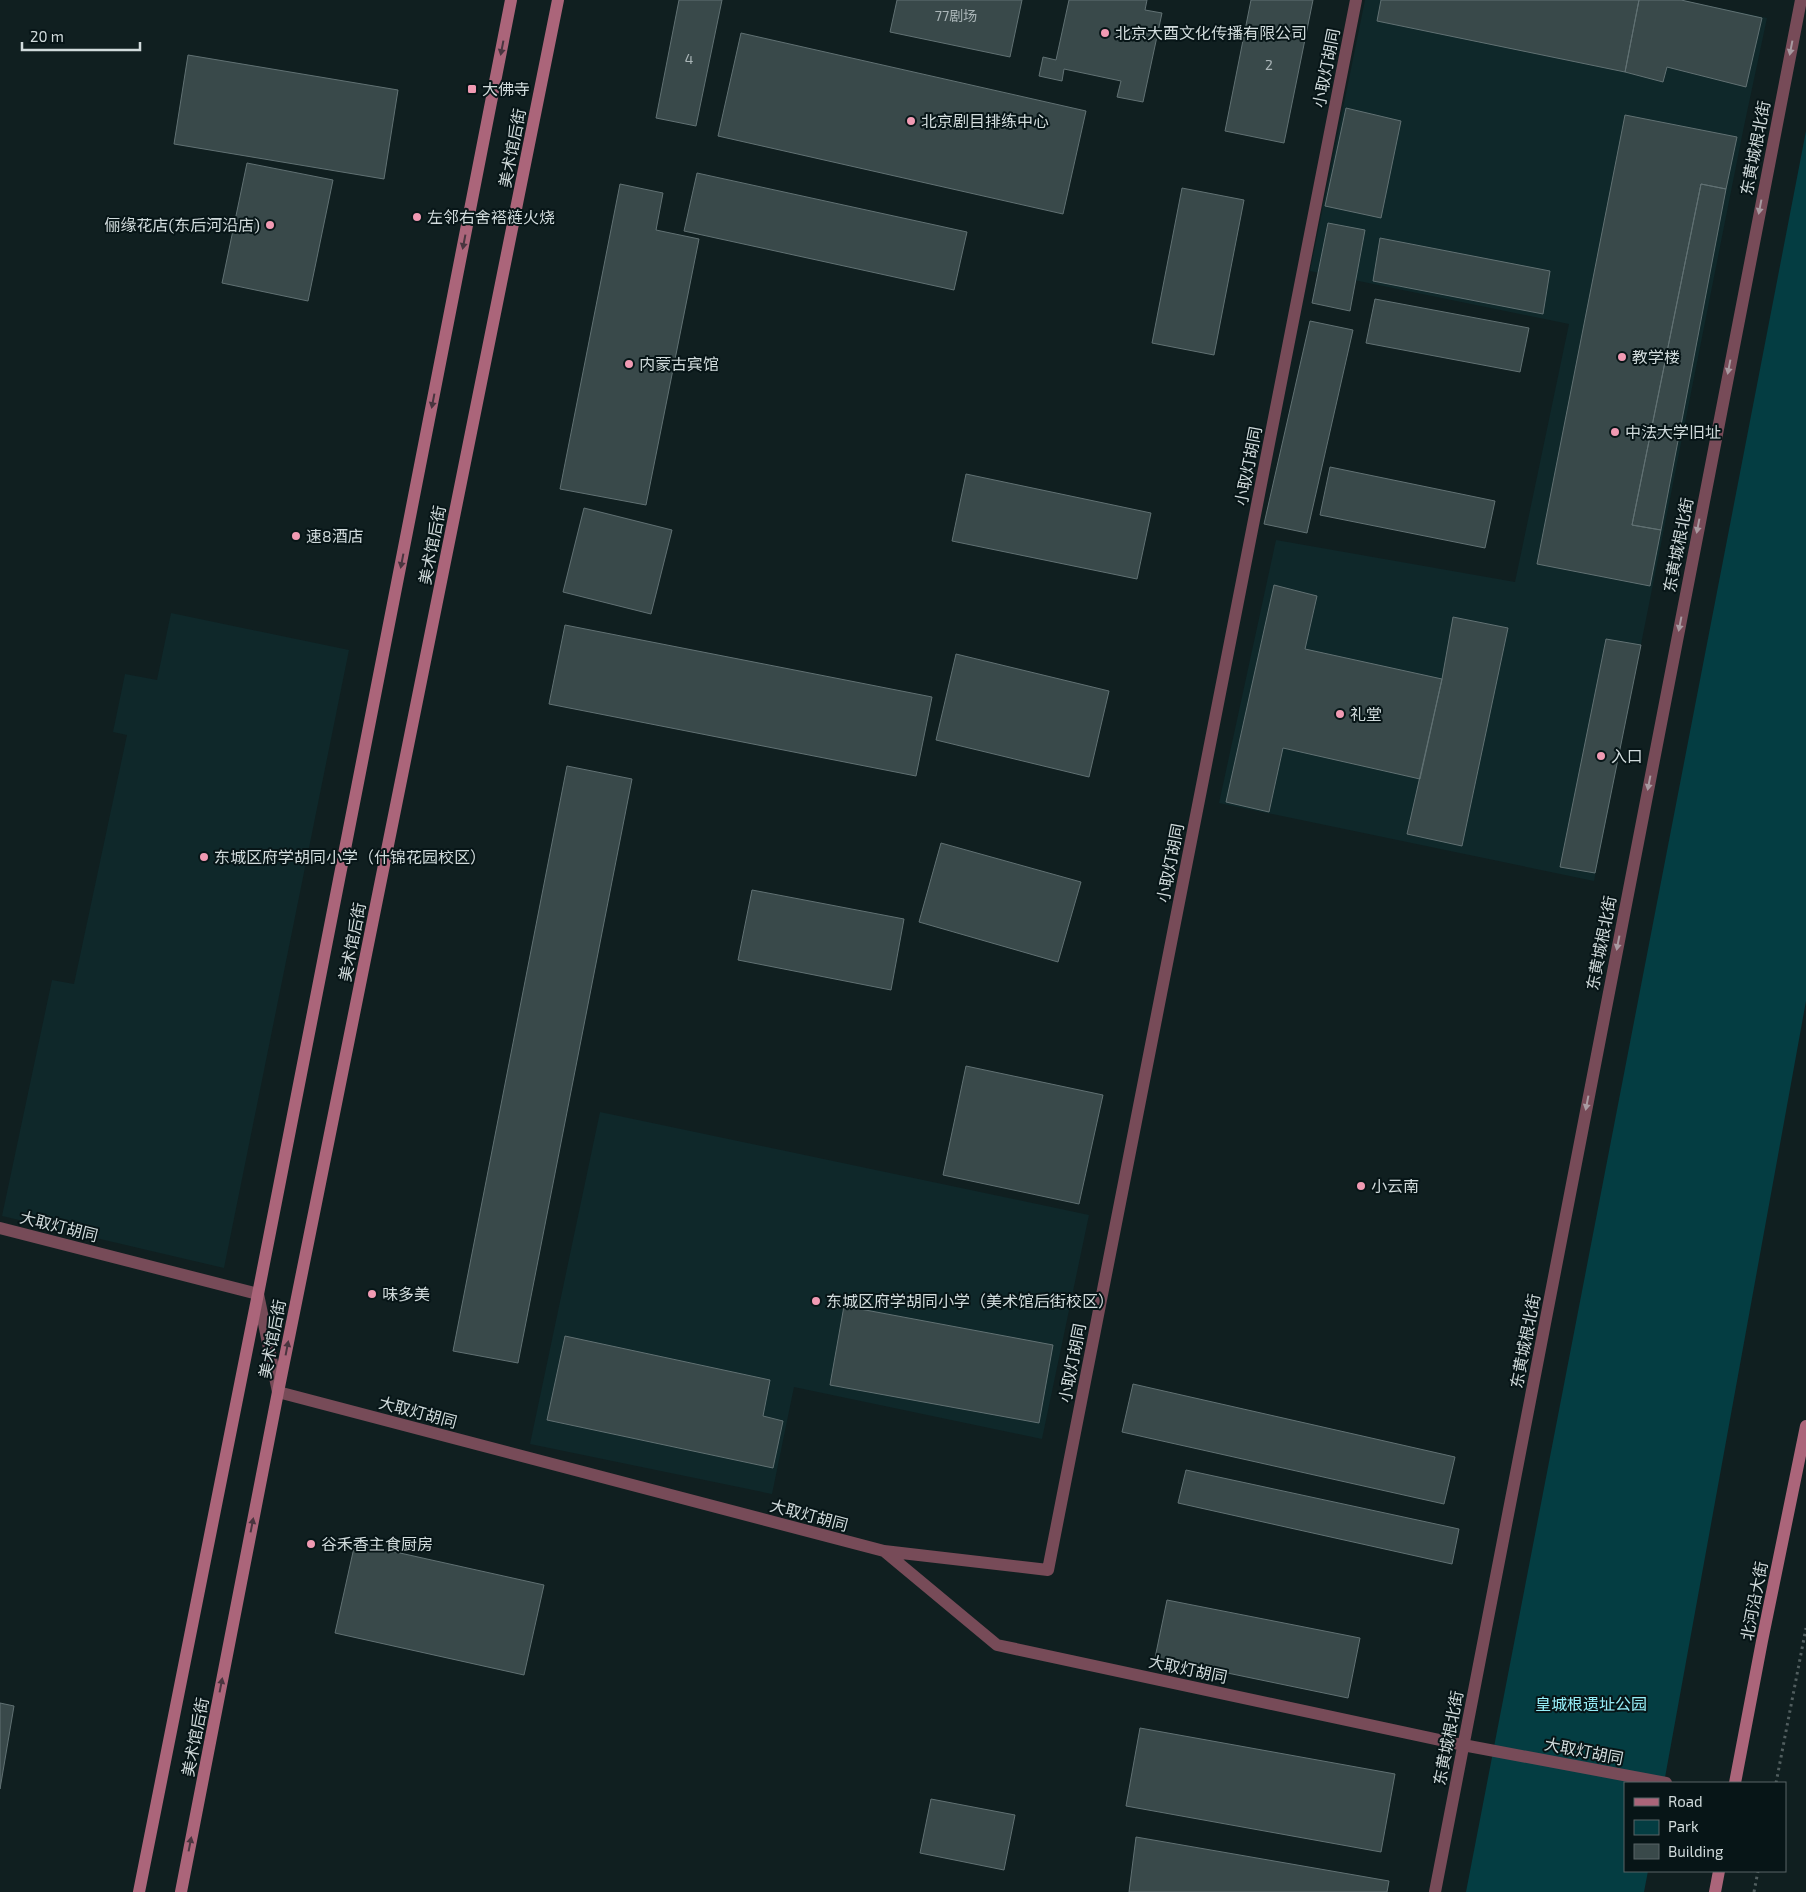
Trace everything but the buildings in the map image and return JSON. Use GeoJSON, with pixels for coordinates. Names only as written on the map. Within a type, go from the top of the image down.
{"type":"FeatureCollection","features":[{"type":"Feature","properties":{"kind":"main road","name":"美术馆后街"},"geometry":{"type":"LineString","coordinates":[[139,1892],[511,0]]}},
{"type":"Feature","properties":{"kind":"main road","name":"美术馆后街"},"geometry":{"type":"LineString","coordinates":[[181,1892],[278,1392],[558,0]]}},
{"type":"Feature","properties":{"kind":"main road","name":"北河沿大街"},"geometry":{"type":"LineString","coordinates":[[1735,1782],[1806,1426]]}},
{"type":"Feature","properties":{"kind":"main road"},"geometry":{"type":"LineString","coordinates":[[1715,1892],[1719,1872]]}},
{"type":"Feature","properties":{"kind":"street","name":"小取灯胡同"},"geometry":{"type":"LineString","coordinates":[[884,1551],[1048,1570],[1356,0]]}},
{"type":"Feature","properties":{"kind":"street","name":"东黄城根北街"},"geometry":{"type":"LineString","coordinates":[[1434,1892],[1800,0]]}},
{"type":"Feature","properties":{"kind":"street","name":"大取灯胡同"},"geometry":{"type":"LineString","coordinates":[[0,1228],[258,1294]]}},
{"type":"Feature","properties":{"kind":"street"},"geometry":{"type":"LineString","coordinates":[[258,1294],[278,1392]]}},
{"type":"Feature","properties":{"kind":"street","name":"大取灯胡同"},"geometry":{"type":"LineString","coordinates":[[278,1392],[884,1551],[997,1645],[1463,1745],[1661,1782]]}},
{"type":"Feature","properties":{"kind":"path"},"geometry":{"type":"LineString","coordinates":[[1776,1782],[1806,1628]]}},
{"type":"Feature","properties":{"kind":"path"},"geometry":{"type":"LineString","coordinates":[[1754,1892],[1758,1872]]}},
{"type":"Feature","properties":{"kind":"shaded area","name":"中法大学旧址"},"geometry":{"type":"Polygon","coordinates":[[[1365,0],[1682,0],[1767,18],[1594,881],[1219,803],[1276,540],[1515,582],[1569,324],[1310,271],[1365,0]]]}},
{"type":"Feature","properties":{"kind":"shaded area","name":"东城区府学胡同小学（什锦花园校区）"},"geometry":{"type":"Polygon","coordinates":[[[171,613],[349,650],[224,1268],[2,1216],[52,980],[74,984],[127,735],[113,732],[125,674],[157,680],[171,613]]]}},
{"type":"Feature","properties":{"kind":"shaded area","name":"东城区府学胡同小学（美术馆后街校区）"},"geometry":{"type":"Polygon","coordinates":[[[600,1112],[1089,1215],[1042,1439],[794,1387],[772,1494],[530,1444],[600,1112]]]}},
{"type":"Feature","properties":{"kind":"green space","name":"皇城根遗址公园"},"geometry":{"type":"Polygon","coordinates":[[[1806,131],[1806,1001],[1664,1782],[1624,1782],[1624,1872],[1648,1872],[1644,1892],[1466,1892],[1806,131]]]}},
{"type":"Feature","properties":{"kind":"place","name":"北京大酉文化传播有限公司"},"geometry":{"type":"Point","coordinates":[1105,33]}},
{"type":"Feature","properties":{"kind":"place","name":"大佛寺"},"geometry":{"type":"Point","coordinates":[472,89]}},
{"type":"Feature","properties":{"kind":"place","name":"北京剧目排练中心"},"geometry":{"type":"Point","coordinates":[911,121]}},
{"type":"Feature","properties":{"kind":"place","name":"左邻右舍褡裢火烧"},"geometry":{"type":"Point","coordinates":[417,217]}},
{"type":"Feature","properties":{"kind":"place","name":"俪缘花店(东后河沿店)"},"geometry":{"type":"Point","coordinates":[270,225]}},
{"type":"Feature","properties":{"kind":"place","name":"教学楼"},"geometry":{"type":"Point","coordinates":[1622,357]}},
{"type":"Feature","properties":{"kind":"place","name":"内蒙古宾馆"},"geometry":{"type":"Point","coordinates":[629,364]}},
{"type":"Feature","properties":{"kind":"place","name":"中法大学旧址"},"geometry":{"type":"Point","coordinates":[1615,432]}},
{"type":"Feature","properties":{"kind":"place","name":"速8酒店"},"geometry":{"type":"Point","coordinates":[296,536]}},
{"type":"Feature","properties":{"kind":"place","name":"礼堂"},"geometry":{"type":"Point","coordinates":[1340,714]}},
{"type":"Feature","properties":{"kind":"place","name":"入口"},"geometry":{"type":"Point","coordinates":[1601,756]}},
{"type":"Feature","properties":{"kind":"place","name":"东城区府学胡同小学（什锦花园校区）"},"geometry":{"type":"Point","coordinates":[204,857]}},
{"type":"Feature","properties":{"kind":"place","name":"小云南"},"geometry":{"type":"Point","coordinates":[1361,1186]}},
{"type":"Feature","properties":{"kind":"place","name":"味多美"},"geometry":{"type":"Point","coordinates":[372,1294]}},
{"type":"Feature","properties":{"kind":"place","name":"东城区府学胡同小学（美术馆后街校区）"},"geometry":{"type":"Point","coordinates":[816,1301]}},
{"type":"Feature","properties":{"kind":"place","name":"谷禾香主食厨房"},"geometry":{"type":"Point","coordinates":[311,1544]}}]}
